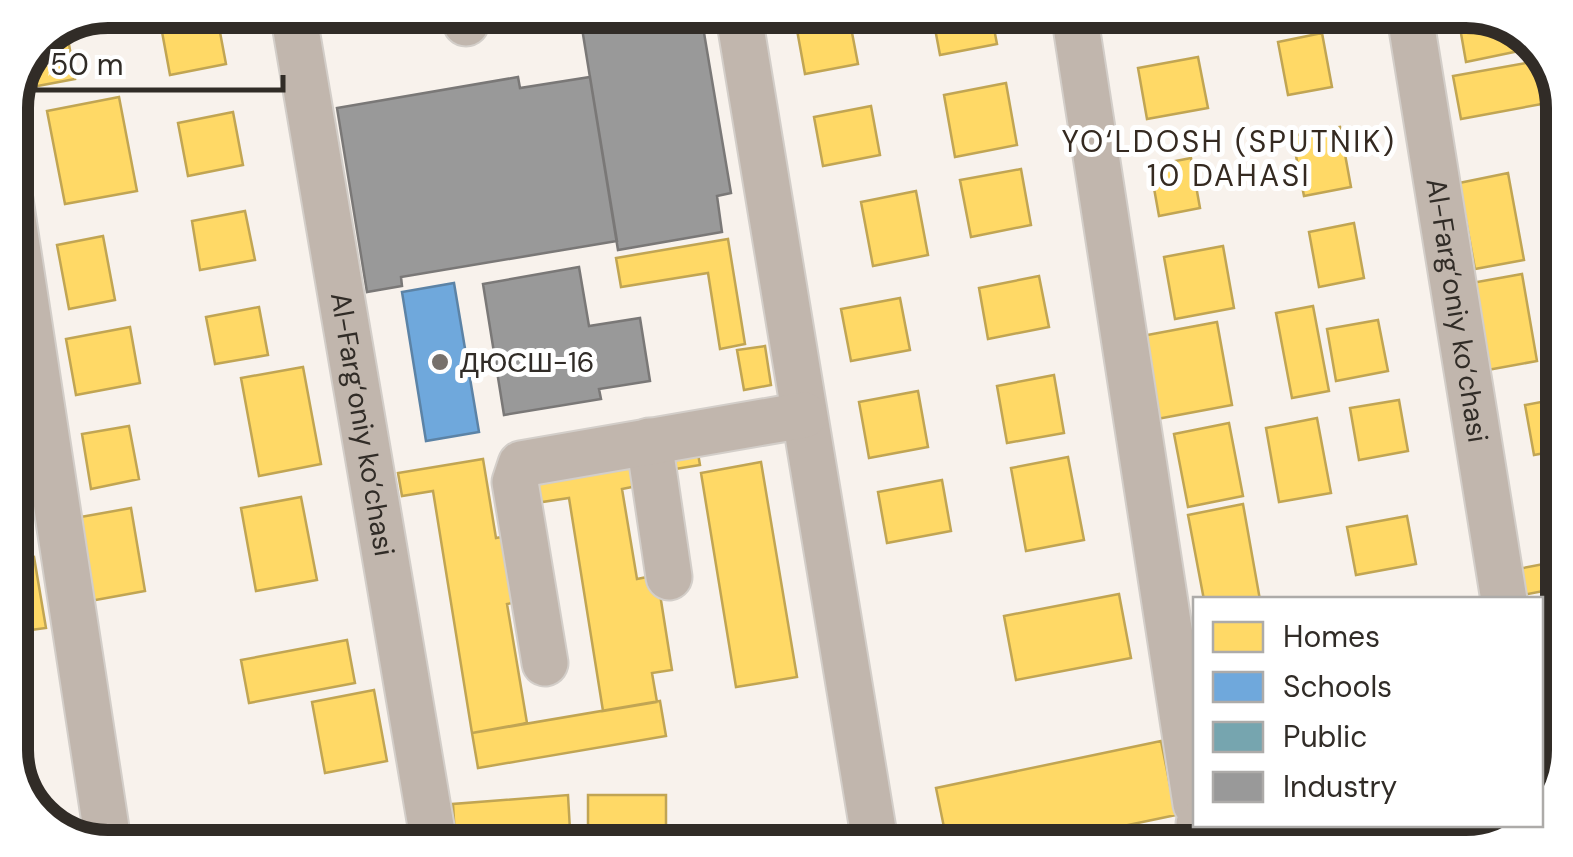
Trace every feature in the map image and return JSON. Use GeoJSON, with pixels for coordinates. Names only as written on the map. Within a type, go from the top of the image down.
{"type":"FeatureCollection","features":[{"type":"Feature","properties":{"kind":"street","name":"Al-Farg‘oniy ko‘chasi"},"geometry":{"type":"LineString","coordinates":[[296,28],[431,830]]}},
{"type":"Feature","properties":{"kind":"street"},"geometry":{"type":"LineString","coordinates":[[740,28],[873,830]]}},
{"type":"Feature","properties":{"kind":"street"},"geometry":{"type":"LineString","coordinates":[[1076,28],[1193,785]]}},
{"type":"Feature","properties":{"kind":"street","name":"Al-Farg‘oniy ko‘chasi"},"geometry":{"type":"LineString","coordinates":[[1412,28],[1504,597]]}},
{"type":"Feature","properties":{"kind":"street"},"geometry":{"type":"LineString","coordinates":[[28,318],[106,830]]}},
{"type":"Feature","properties":{"kind":"street"},"geometry":{"type":"LineString","coordinates":[[544,663],[516,472],[529,461],[804,415]]}},
{"type":"Feature","properties":{"kind":"street"},"geometry":{"type":"LineString","coordinates":[[649,440],[669,577]]}},
{"type":"Feature","properties":{"kind":"building: Homes"},"geometry":{"type":"Polygon","coordinates":[[[161,28],[219,28],[226,64],[170,75],[161,28]]]}},
{"type":"Feature","properties":{"kind":"building: Homes"},"geometry":{"type":"Polygon","coordinates":[[[797,28],[851,28],[858,64],[805,74],[797,28]]]}},
{"type":"Feature","properties":{"kind":"building: Homes"},"geometry":{"type":"Polygon","coordinates":[[[935,28],[994,28],[997,44],[940,55],[935,28]]]}},
{"type":"Feature","properties":{"kind":"building: Homes"},"geometry":{"type":"Polygon","coordinates":[[[1460,28],[1486,30],[1518,47],[1519,51],[1466,62],[1460,28]]]}},
{"type":"Feature","properties":{"kind":"building: Homes"},"geometry":{"type":"Polygon","coordinates":[[[1322,33],[1332,87],[1288,95],[1278,42],[1322,33]]]}},
{"type":"Feature","properties":{"kind":"building: Homes"},"geometry":{"type":"Polygon","coordinates":[[[68,39],[75,79],[31,87],[41,63],[68,39]]]}},
{"type":"Feature","properties":{"kind":"building: Homes"},"geometry":{"type":"Polygon","coordinates":[[[1198,57],[1208,108],[1147,119],[1138,68],[1198,57]]]}},
{"type":"Feature","properties":{"kind":"building: Homes"},"geometry":{"type":"Polygon","coordinates":[[[1531,62],[1545,103],[1461,119],[1453,76],[1531,62]]]}},
{"type":"Feature","properties":{"kind":"building: Homes"},"geometry":{"type":"Polygon","coordinates":[[[1006,83],[1017,145],[955,157],[944,95],[1006,83]]]}},
{"type":"Feature","properties":{"kind":"building: Homes"},"geometry":{"type":"Polygon","coordinates":[[[119,97],[137,191],[65,204],[47,111],[119,97]]]}},
{"type":"Feature","properties":{"kind":"building: Homes"},"geometry":{"type":"Polygon","coordinates":[[[871,106],[880,155],[823,166],[814,117],[871,106]]]}},
{"type":"Feature","properties":{"kind":"building: Homes"},"geometry":{"type":"Polygon","coordinates":[[[233,112],[243,165],[188,176],[178,123],[233,112]]]}},
{"type":"Feature","properties":{"kind":"building: Homes"},"geometry":{"type":"Polygon","coordinates":[[[1340,127],[1351,187],[1304,196],[1292,136],[1340,127]]]}},
{"type":"Feature","properties":{"kind":"building: Homes"},"geometry":{"type":"Polygon","coordinates":[[[1191,158],[1200,208],[1159,216],[1150,166],[1191,158]]]}},
{"type":"Feature","properties":{"kind":"building: Homes"},"geometry":{"type":"Polygon","coordinates":[[[1021,169],[1031,225],[971,237],[960,180],[1021,169]]]}},
{"type":"Feature","properties":{"kind":"building: Homes"},"geometry":{"type":"Polygon","coordinates":[[[1508,173],[1524,260],[1475,269],[1459,183],[1508,173]]]}},
{"type":"Feature","properties":{"kind":"building: Homes"},"geometry":{"type":"Polygon","coordinates":[[[916,191],[928,255],[873,266],[861,202],[916,191]]]}},
{"type":"Feature","properties":{"kind":"building: Homes"},"geometry":{"type":"Polygon","coordinates":[[[245,211],[255,260],[200,270],[192,221],[245,211]]]}},
{"type":"Feature","properties":{"kind":"building: Homes"},"geometry":{"type":"Polygon","coordinates":[[[1354,223],[1364,278],[1319,287],[1309,232],[1354,223]]]}},
{"type":"Feature","properties":{"kind":"building: Homes"},"geometry":{"type":"Polygon","coordinates":[[[103,236],[115,300],[69,309],[57,245],[103,236]]]}},
{"type":"Feature","properties":{"kind":"building: Homes"},"geometry":{"type":"Polygon","coordinates":[[[728,239],[745,344],[720,349],[708,273],[621,287],[616,258],[728,239]]]}},
{"type":"Feature","properties":{"kind":"building: Homes"},"geometry":{"type":"Polygon","coordinates":[[[1223,246],[1234,308],[1175,319],[1164,257],[1223,246]]]}},
{"type":"Feature","properties":{"kind":"building: Homes"},"geometry":{"type":"Polygon","coordinates":[[[1522,274],[1537,361],[1482,371],[1466,284],[1522,274]]]}},
{"type":"Feature","properties":{"kind":"building: Homes"},"geometry":{"type":"Polygon","coordinates":[[[1039,276],[1049,327],[988,339],[979,288],[1039,276]]]}},
{"type":"Feature","properties":{"kind":"building: Homes"},"geometry":{"type":"Polygon","coordinates":[[[900,298],[910,350],[851,361],[841,309],[900,298]]]}},
{"type":"Feature","properties":{"kind":"building: Homes"},"geometry":{"type":"Polygon","coordinates":[[[1313,306],[1329,391],[1292,398],[1276,313],[1313,306]]]}},
{"type":"Feature","properties":{"kind":"building: Homes"},"geometry":{"type":"Polygon","coordinates":[[[259,307],[268,355],[215,364],[206,317],[259,307]]]}},
{"type":"Feature","properties":{"kind":"building: Homes"},"geometry":{"type":"Polygon","coordinates":[[[1378,320],[1388,371],[1336,381],[1327,329],[1378,320]]]}},
{"type":"Feature","properties":{"kind":"building: Homes"},"geometry":{"type":"Polygon","coordinates":[[[1217,322],[1232,405],[1157,419],[1142,336],[1217,322]]]}},
{"type":"Feature","properties":{"kind":"building: Homes"},"geometry":{"type":"Polygon","coordinates":[[[130,327],[140,383],[76,395],[66,339],[130,327]]]}},
{"type":"Feature","properties":{"kind":"building: Homes"},"geometry":{"type":"Polygon","coordinates":[[[765,346],[771,385],[744,390],[737,350],[765,346]]]}},
{"type":"Feature","properties":{"kind":"building: Homes"},"geometry":{"type":"Polygon","coordinates":[[[303,367],[321,464],[259,476],[241,378],[303,367]]]}},
{"type":"Feature","properties":{"kind":"building: Homes"},"geometry":{"type":"Polygon","coordinates":[[[1054,375],[1064,433],[1007,443],[997,386],[1054,375]]]}},
{"type":"Feature","properties":{"kind":"building: Homes"},"geometry":{"type":"Polygon","coordinates":[[[918,391],[928,447],[869,458],[859,402],[918,391]]]}},
{"type":"Feature","properties":{"kind":"building: Homes"},"geometry":{"type":"Polygon","coordinates":[[[1399,400],[1408,451],[1359,460],[1350,408],[1399,400]]]}},
{"type":"Feature","properties":{"kind":"building: Homes"},"geometry":{"type":"Polygon","coordinates":[[[1545,401],[1546,453],[1534,455],[1525,405],[1545,401]]]}},
{"type":"Feature","properties":{"kind":"building: Homes"},"geometry":{"type":"Polygon","coordinates":[[[1317,418],[1331,493],[1279,502],[1266,428],[1317,418]]]}},
{"type":"Feature","properties":{"kind":"building: Homes"},"geometry":{"type":"Polygon","coordinates":[[[1229,423],[1243,496],[1188,507],[1174,434],[1229,423]]]}},
{"type":"Feature","properties":{"kind":"building: Homes"},"geometry":{"type":"Polygon","coordinates":[[[129,426],[139,479],[91,489],[82,434],[129,426]]]}},
{"type":"Feature","properties":{"kind":"building: Homes"},"geometry":{"type":"Polygon","coordinates":[[[696,442],[700,465],[663,471],[659,448],[696,442]]]}},
{"type":"Feature","properties":{"kind":"building: Homes"},"geometry":{"type":"Polygon","coordinates":[[[632,456],[637,486],[622,489],[637,579],[657,575],[672,670],[652,673],[657,702],[603,711],[569,498],[529,504],[524,474],[632,456]]]}},
{"type":"Feature","properties":{"kind":"building: Homes"},"geometry":{"type":"Polygon","coordinates":[[[1068,457],[1084,540],[1026,551],[1011,468],[1068,457]]]}},
{"type":"Feature","properties":{"kind":"building: Homes"},"geometry":{"type":"Polygon","coordinates":[[[483,459],[496,538],[507,536],[518,602],[507,604],[527,723],[472,733],[433,491],[402,496],[398,473],[483,459]]]}},
{"type":"Feature","properties":{"kind":"building: Homes"},"geometry":{"type":"Polygon","coordinates":[[[761,462],[797,677],[736,687],[701,473],[761,462]]]}},
{"type":"Feature","properties":{"kind":"building: Homes"},"geometry":{"type":"Polygon","coordinates":[[[942,480],[951,531],[887,543],[878,492],[942,480]]]}},
{"type":"Feature","properties":{"kind":"building: Homes"},"geometry":{"type":"Polygon","coordinates":[[[301,497],[317,580],[256,591],[241,508],[301,497]]]}},
{"type":"Feature","properties":{"kind":"building: Homes"},"geometry":{"type":"Polygon","coordinates":[[[1243,504],[1259,597],[1203,597],[1188,515],[1243,504]]]}},
{"type":"Feature","properties":{"kind":"building: Homes"},"geometry":{"type":"Polygon","coordinates":[[[131,508],[145,591],[90,601],[75,518],[131,508]]]}},
{"type":"Feature","properties":{"kind":"building: Homes"},"geometry":{"type":"Polygon","coordinates":[[[1407,516],[1416,564],[1356,575],[1347,527],[1407,516]]]}},
{"type":"Feature","properties":{"kind":"building: Homes"},"geometry":{"type":"Polygon","coordinates":[[[34,557],[46,628],[28,630],[28,558],[34,557]]]}},
{"type":"Feature","properties":{"kind":"building: Homes"},"geometry":{"type":"Polygon","coordinates":[[[1546,564],[1546,591],[1523,595],[1518,569],[1546,564]]]}},
{"type":"Feature","properties":{"kind":"building: Homes"},"geometry":{"type":"Polygon","coordinates":[[[1119,594],[1131,658],[1016,680],[1004,616],[1119,594]]]}},
{"type":"Feature","properties":{"kind":"building: Homes"},"geometry":{"type":"Polygon","coordinates":[[[347,640],[355,683],[249,703],[241,660],[347,640]]]}},
{"type":"Feature","properties":{"kind":"building: Homes"},"geometry":{"type":"Polygon","coordinates":[[[374,690],[387,761],[325,773],[312,702],[374,690]]]}},
{"type":"Feature","properties":{"kind":"building: Homes"},"geometry":{"type":"Polygon","coordinates":[[[660,701],[666,736],[478,768],[472,733],[660,701]]]}},
{"type":"Feature","properties":{"kind":"building: Homes"},"geometry":{"type":"Polygon","coordinates":[[[1161,741],[1176,815],[1104,830],[945,830],[936,788],[1161,741]]]}},
{"type":"Feature","properties":{"kind":"building: Homes"},"geometry":{"type":"Polygon","coordinates":[[[568,795],[570,830],[455,830],[453,804],[568,795]]]}},
{"type":"Feature","properties":{"kind":"building: Homes"},"geometry":{"type":"Polygon","coordinates":[[[588,795],[666,795],[666,830],[588,830],[588,795]]]}},
{"type":"Feature","properties":{"kind":"building: Schools","name":"ДЮСШ-16"},"geometry":{"type":"Polygon","coordinates":[[[454,283],[479,432],[426,441],[402,292],[454,283]]]}},
{"type":"Feature","properties":{"kind":"building: Public"},"geometry":{"type":"Polygon","coordinates":[[[1322,827],[1486,827],[1465,830],[1306,830],[1322,827]]]}},
{"type":"Feature","properties":{"kind":"building: Industry"},"geometry":{"type":"Polygon","coordinates":[[[582,28],[703,28],[731,193],[717,196],[722,232],[618,250],[582,28]]]}},
{"type":"Feature","properties":{"kind":"building: Industry"},"geometry":{"type":"Polygon","coordinates":[[[518,77],[520,88],[590,77],[617,241],[401,277],[402,286],[367,292],[337,108],[518,77]]]}},
{"type":"Feature","properties":{"kind":"building: Industry"},"geometry":{"type":"Polygon","coordinates":[[[579,267],[589,326],[640,318],[650,381],[599,389],[601,399],[504,415],[483,284],[579,267]]]}},
{"type":"Feature","properties":{"kind":"place","name":"ДЮСШ-16"},"geometry":{"type":"Point","coordinates":[440,362]}},
{"type":"Feature","properties":{"kind":"district","name":"YO‘LDOSH (SPUTNIK) 10 DAHASI"},"geometry":{"type":"Point","coordinates":[1229,159]}}]}
